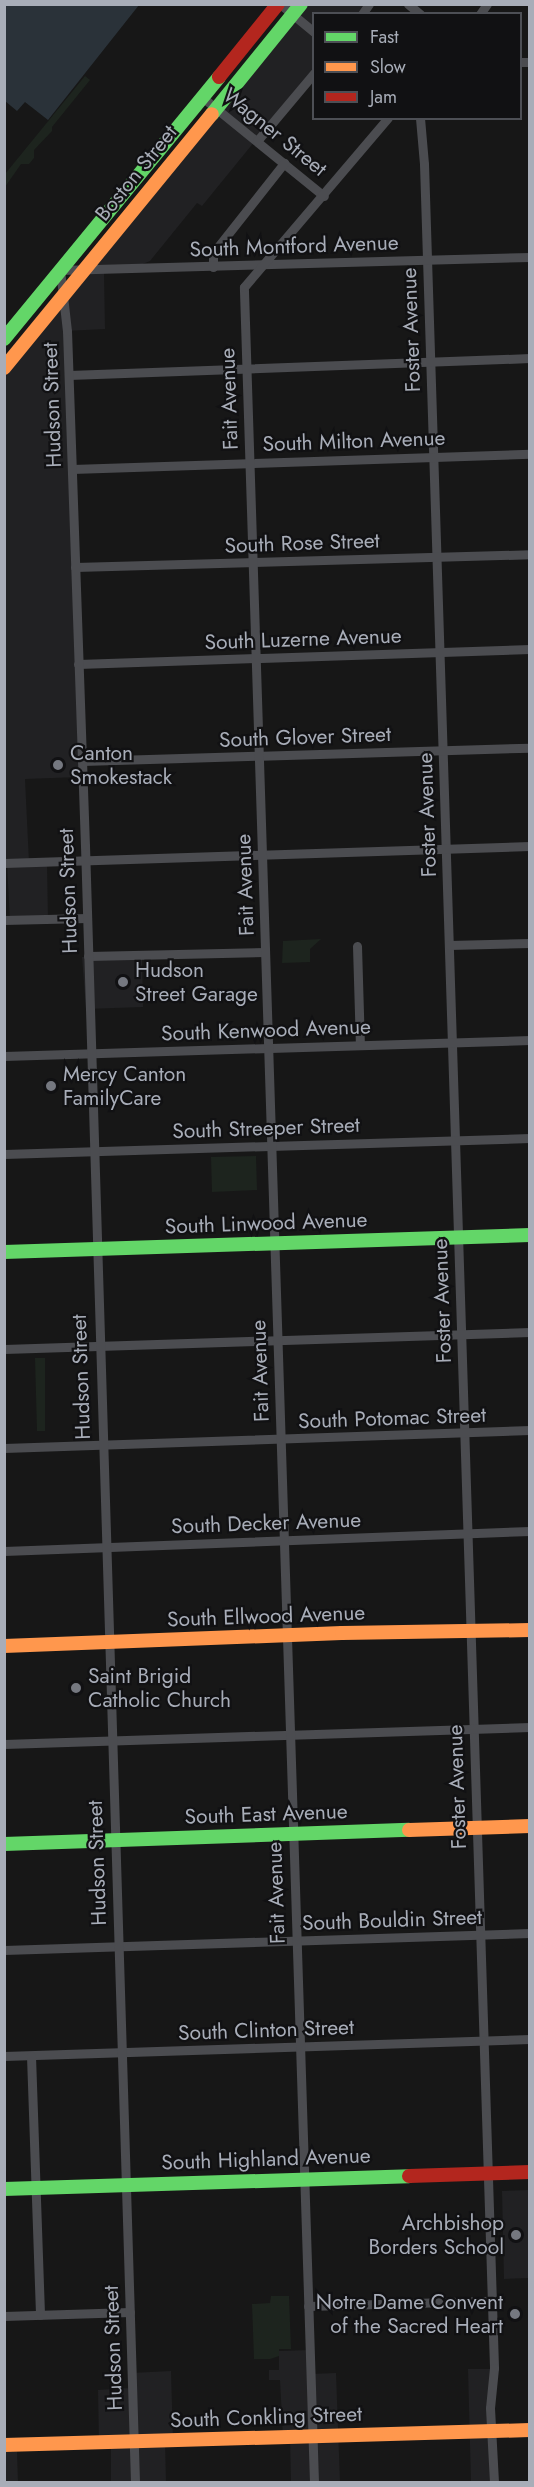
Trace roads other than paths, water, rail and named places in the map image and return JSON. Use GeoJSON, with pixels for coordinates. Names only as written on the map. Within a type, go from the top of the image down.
{"type":"FeatureCollection","features":[{"type":"Feature","properties":{"kind":"street"},"geometry":{"type":"LineString","coordinates":[[279,4],[297,10],[312,29]]}},
{"type":"Feature","properties":{"kind":"street","name":"Boston Street"},"geometry":{"type":"LineString","coordinates":[[4,339],[170,130],[202,97],[279,4]]}},
{"type":"Feature","properties":{"kind":"street","name":"Boston Street"},"geometry":{"type":"LineString","coordinates":[[4,368],[297,10]]}},
{"type":"Feature","properties":{"kind":"street"},"geometry":{"type":"LineString","coordinates":[[257,141],[312,75]]}},
{"type":"Feature","properties":{"kind":"street","name":"Wagner Street"},"geometry":{"type":"LineString","coordinates":[[202,97],[324,196]]}},
{"type":"Feature","properties":{"kind":"street","name":"Fait Avenue"},"geometry":{"type":"LineString","coordinates":[[314,2482],[244,287],[324,196],[386,120]]}},
{"type":"Feature","properties":{"kind":"street","name":"Foster Avenue"},"geometry":{"type":"LineString","coordinates":[[420,120],[437,557],[466,1533],[495,2368],[490,2408],[494,2482]]}},
{"type":"Feature","properties":{"kind":"street"},"geometry":{"type":"LineString","coordinates":[[213,267],[213,253],[284,163]]}},
{"type":"Feature","properties":{"kind":"street","name":"South Montford Avenue"},"geometry":{"type":"LineString","coordinates":[[60,270],[530,257]]}},
{"type":"Feature","properties":{"kind":"street","name":"Hudson Street"},"geometry":{"type":"LineString","coordinates":[[60,270],[64,294],[69,375],[80,664],[95,1249],[135,2482]]}},
{"type":"Feature","properties":{"kind":"street"},"geometry":{"type":"LineString","coordinates":[[69,375],[246,366],[530,358]]}},
{"type":"Feature","properties":{"kind":"street","name":"South Milton Avenue"},"geometry":{"type":"LineString","coordinates":[[72,469],[530,454]]}},
{"type":"Feature","properties":{"kind":"street","name":"South Rose Street"},"geometry":{"type":"LineString","coordinates":[[75,567],[530,554]]}},
{"type":"Feature","properties":{"kind":"street","name":"South Luzerne Avenue"},"geometry":{"type":"LineString","coordinates":[[80,664],[530,649]]}},
{"type":"Feature","properties":{"kind":"street","name":"South Glover Street"},"geometry":{"type":"LineString","coordinates":[[82,761],[530,748]]}},
{"type":"Feature","properties":{"kind":"street"},"geometry":{"type":"LineString","coordinates":[[4,863],[530,846]]}},
{"type":"Feature","properties":{"kind":"street"},"geometry":{"type":"LineString","coordinates":[[4,920],[87,918]]}},
{"type":"Feature","properties":{"kind":"street"},"geometry":{"type":"LineString","coordinates":[[449,945],[530,943]]}},
{"type":"Feature","properties":{"kind":"street"},"geometry":{"type":"LineString","coordinates":[[357,946],[360,1045]]}},
{"type":"Feature","properties":{"kind":"street"},"geometry":{"type":"LineString","coordinates":[[88,956],[265,952]]}},
{"type":"Feature","properties":{"kind":"street","name":"South Kenwood Avenue"},"geometry":{"type":"LineString","coordinates":[[4,1056],[530,1040]]}},
{"type":"Feature","properties":{"kind":"street","name":"South Streeper Street"},"geometry":{"type":"LineString","coordinates":[[4,1154],[530,1138]]}},
{"type":"Feature","properties":{"kind":"street","name":"South Linwood Avenue"},"geometry":{"type":"LineString","coordinates":[[4,1252],[530,1235]]}},
{"type":"Feature","properties":{"kind":"street"},"geometry":{"type":"LineString","coordinates":[[4,1349],[530,1332]]}},
{"type":"Feature","properties":{"kind":"street","name":"South Potomac Street"},"geometry":{"type":"LineString","coordinates":[[4,1448],[530,1430]]}},
{"type":"Feature","properties":{"kind":"street","name":"South Decker Avenue"},"geometry":{"type":"LineString","coordinates":[[4,1551],[530,1531]]}},
{"type":"Feature","properties":{"kind":"street","name":"South Ellwood Avenue"},"geometry":{"type":"LineString","coordinates":[[4,1646],[286,1637],[342,1633],[530,1630]]}},
{"type":"Feature","properties":{"kind":"street"},"geometry":{"type":"LineString","coordinates":[[4,1744],[530,1727]]}},
{"type":"Feature","properties":{"kind":"street","name":"South East Avenue"},"geometry":{"type":"LineString","coordinates":[[4,1844],[530,1826]]}},
{"type":"Feature","properties":{"kind":"street","name":"South Bouldin Street"},"geometry":{"type":"LineString","coordinates":[[4,1950],[530,1933]]}},
{"type":"Feature","properties":{"kind":"street","name":"South Clinton Street"},"geometry":{"type":"LineString","coordinates":[[4,2056],[530,2039]]}},
{"type":"Feature","properties":{"kind":"street"},"geometry":{"type":"LineString","coordinates":[[31,2056],[39,2315]]}},
{"type":"Feature","properties":{"kind":"street","name":"South Highland Avenue"},"geometry":{"type":"LineString","coordinates":[[4,2189],[530,2172]]}},
{"type":"Feature","properties":{"kind":"street"},"geometry":{"type":"LineString","coordinates":[[308,2306],[492,2301]]}},
{"type":"Feature","properties":{"kind":"street"},"geometry":{"type":"LineString","coordinates":[[4,2316],[130,2312]]}},
{"type":"Feature","properties":{"kind":"street","name":"South Conkling Street"},"geometry":{"type":"LineString","coordinates":[[4,2445],[530,2430]]}},
{"type":"Feature","properties":{"kind":"place","name":"Canton Smokestack"},"geometry":{"type":"Point","coordinates":[58,765]}},
{"type":"Feature","properties":{"kind":"place","name":"Hudson Street Garage"},"geometry":{"type":"Point","coordinates":[123,982]}},
{"type":"Feature","properties":{"kind":"place","name":"Mercy Canton FamilyCare"},"geometry":{"type":"Point","coordinates":[51,1086]}},
{"type":"Feature","properties":{"kind":"place","name":"Saint Brigid Catholic Church"},"geometry":{"type":"Point","coordinates":[76,1688]}},
{"type":"Feature","properties":{"kind":"place","name":"Archbishop Borders School"},"geometry":{"type":"Point","coordinates":[516,2235]}},
{"type":"Feature","properties":{"kind":"place","name":"Notre Dame Convent of the Sacred Heart"},"geometry":{"type":"Point","coordinates":[515,2314]}}]}
